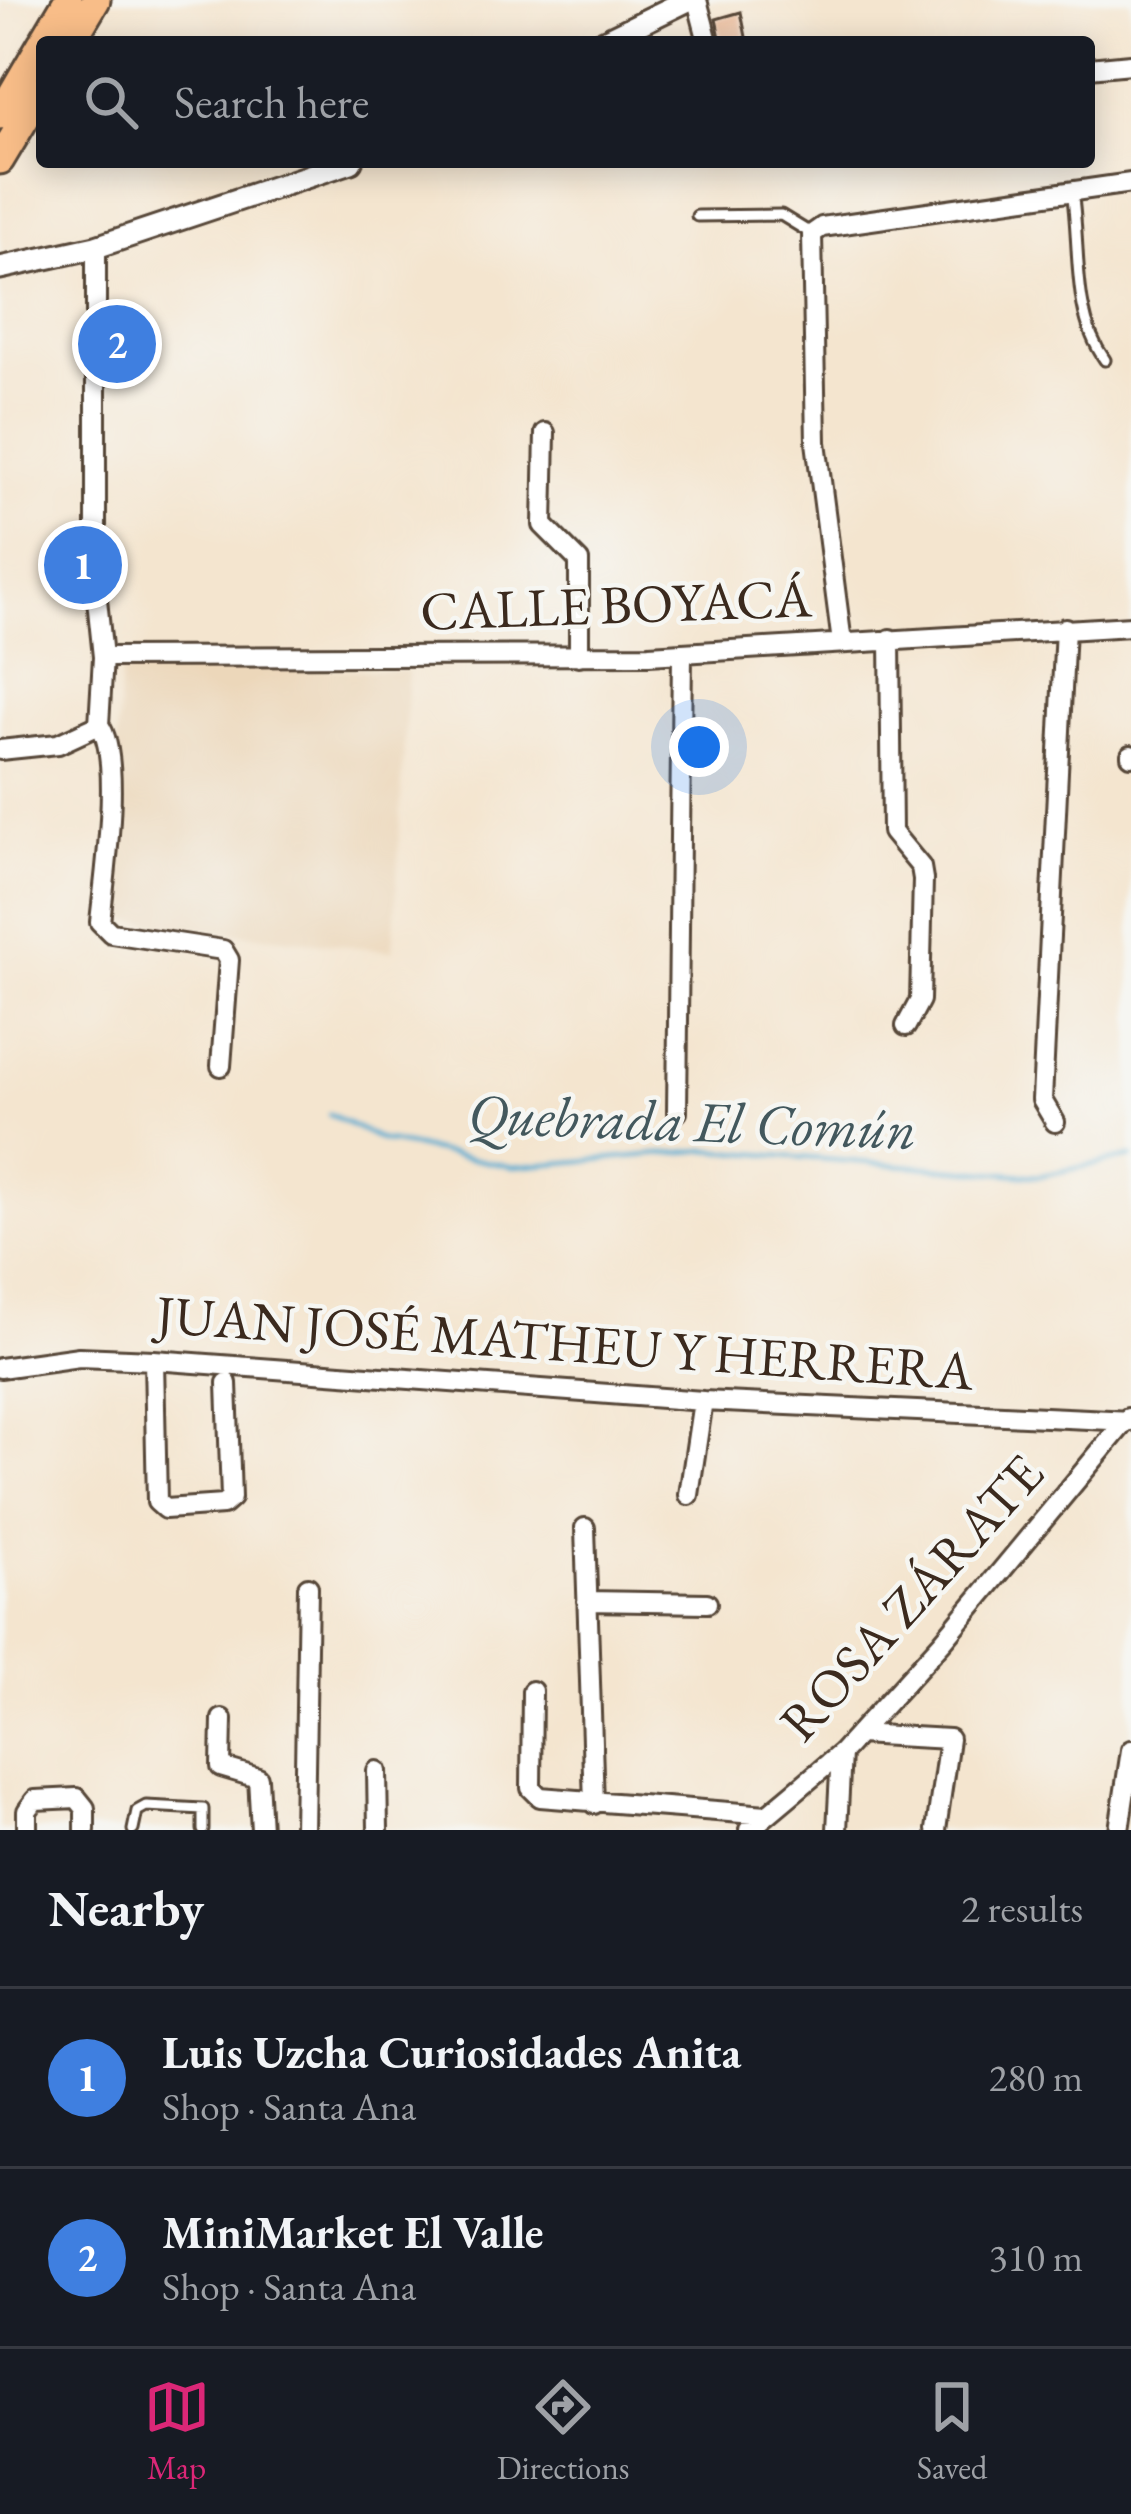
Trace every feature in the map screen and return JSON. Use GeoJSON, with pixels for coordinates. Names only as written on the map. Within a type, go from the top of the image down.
{"type":"FeatureCollection","features":[{"type":"Feature","properties":{"kind":"main road"},"geometry":{"type":"LineString","coordinates":[[0,115],[36,63]]}},
{"type":"Feature","properties":{"kind":"main road"},"geometry":{"type":"LineString","coordinates":[[0,160],[36,100]]}},
{"type":"Feature","properties":{"kind":"street"},"geometry":{"type":"LineString","coordinates":[[615,36],[693,0],[706,36]]}},
{"type":"Feature","properties":{"kind":"street"},"geometry":{"type":"LineString","coordinates":[[1095,67],[1131,64]]}},
{"type":"Feature","properties":{"kind":"street"},"geometry":{"type":"LineString","coordinates":[[0,268],[96,247],[333,168]]}},
{"type":"Feature","properties":{"kind":"street"},"geometry":{"type":"LineString","coordinates":[[842,643],[816,442],[817,231],[1131,183]]}},
{"type":"Feature","properties":{"kind":"street"},"geometry":{"type":"LineString","coordinates":[[96,247],[96,590],[103,657],[100,725],[108,741],[110,830],[100,922],[112,933],[223,950],[229,960],[221,1066]]}},
{"type":"Feature","properties":{"kind":"street"},"geometry":{"type":"LineString","coordinates":[[545,433],[543,525],[579,561],[579,656]]}},
{"type":"Feature","properties":{"kind":"street","name":"CALLE BOYACÁ"},"geometry":{"type":"LineString","coordinates":[[103,657],[682,654],[1131,626]]}},
{"type":"Feature","properties":{"kind":"street"},"geometry":{"type":"LineString","coordinates":[[1055,1122],[1042,1100],[1066,628]]}},
{"type":"Feature","properties":{"kind":"street"},"geometry":{"type":"LineString","coordinates":[[890,639],[892,832],[923,879],[920,1000],[906,1026]]}},
{"type":"Feature","properties":{"kind":"street"},"geometry":{"type":"LineString","coordinates":[[676,1112],[682,654]]}},
{"type":"Feature","properties":{"kind":"street"},"geometry":{"type":"LineString","coordinates":[[0,750],[58,744],[100,725]]}},
{"type":"Feature","properties":{"kind":"street","name":"JUAN JOSÉ MATHEU Y HERRERA"},"geometry":{"type":"LineString","coordinates":[[0,1368],[79,1358],[154,1360],[703,1401],[1129,1418]]}},
{"type":"Feature","properties":{"kind":"street"},"geometry":{"type":"LineString","coordinates":[[154,1360],[157,1502],[165,1509],[223,1505],[231,1498],[226,1383]]}},
{"type":"Feature","properties":{"kind":"street"},"geometry":{"type":"LineString","coordinates":[[689,1496],[703,1401]]}},
{"type":"Feature","properties":{"kind":"street","name":"ROSA ZÁRATE"},"geometry":{"type":"LineString","coordinates":[[749,1830],[841,1753],[943,1642],[1129,1418]]}},
{"type":"Feature","properties":{"kind":"street"},"geometry":{"type":"LineString","coordinates":[[585,1528],[594,1804]]}},
{"type":"Feature","properties":{"kind":"street"},"geometry":{"type":"LineString","coordinates":[[304,1830],[308,1587]]}},
{"type":"Feature","properties":{"kind":"street"},"geometry":{"type":"LineString","coordinates":[[587,1601],[707,1603]]}},
{"type":"Feature","properties":{"kind":"street"},"geometry":{"type":"LineString","coordinates":[[532,1691],[533,1793],[594,1804],[767,1815]]}},
{"type":"Feature","properties":{"kind":"street"},"geometry":{"type":"LineString","coordinates":[[222,1719],[221,1767],[258,1778],[260,1830]]}},
{"type":"Feature","properties":{"kind":"street"},"geometry":{"type":"LineString","coordinates":[[858,1734],[949,1739],[936,1830]]}},
{"type":"Feature","properties":{"kind":"street"},"geometry":{"type":"LineString","coordinates":[[1119,1830],[1131,1750]]}},
{"type":"Feature","properties":{"kind":"street"},"geometry":{"type":"LineString","coordinates":[[837,1830],[841,1753]]}},
{"type":"Feature","properties":{"kind":"street"},"geometry":{"type":"LineString","coordinates":[[377,1771],[378,1830]]}},
{"type":"Feature","properties":{"kind":"street"},"geometry":{"type":"LineString","coordinates":[[27,1830],[27,1811],[35,1800],[77,1798],[85,1808],[85,1830]]}},
{"type":"Feature","properties":{"kind":"lane"},"geometry":{"type":"LineString","coordinates":[[1072,191],[1084,314],[1088,334],[1105,360]]}},
{"type":"Feature","properties":{"kind":"lane"},"geometry":{"type":"LineString","coordinates":[[697,216],[781,215],[817,231]]}},
{"type":"Feature","properties":{"kind":"lane"},"geometry":{"type":"LineString","coordinates":[[133,1830],[137,1811],[146,1806],[203,1809],[203,1830]]}},
{"type":"Feature","properties":{"kind":"shaded area"},"geometry":{"type":"Polygon","coordinates":[[[121,665],[408,671],[393,951],[108,918],[121,665]]]}},
{"type":"Feature","properties":{"kind":"building"},"geometry":{"type":"Polygon","coordinates":[[[741,12],[746,36],[720,36],[716,19],[741,12]]]}},
{"type":"Feature","properties":{"kind":"waterway","name":"Quebrada El Común"},"geometry":{"type":"LineString","coordinates":[[329,1114],[381,1140],[513,1167],[707,1150],[1038,1176],[1131,1157]]}},
{"type":"Feature","properties":{"kind":"place","name":"MiniMarket El Valle"},"geometry":{"type":"Point","coordinates":[117,344]}},
{"type":"Feature","properties":{"kind":"place","name":"Luis Uzcha Curiosidades Anita"},"geometry":{"type":"Point","coordinates":[83,565]}}]}
